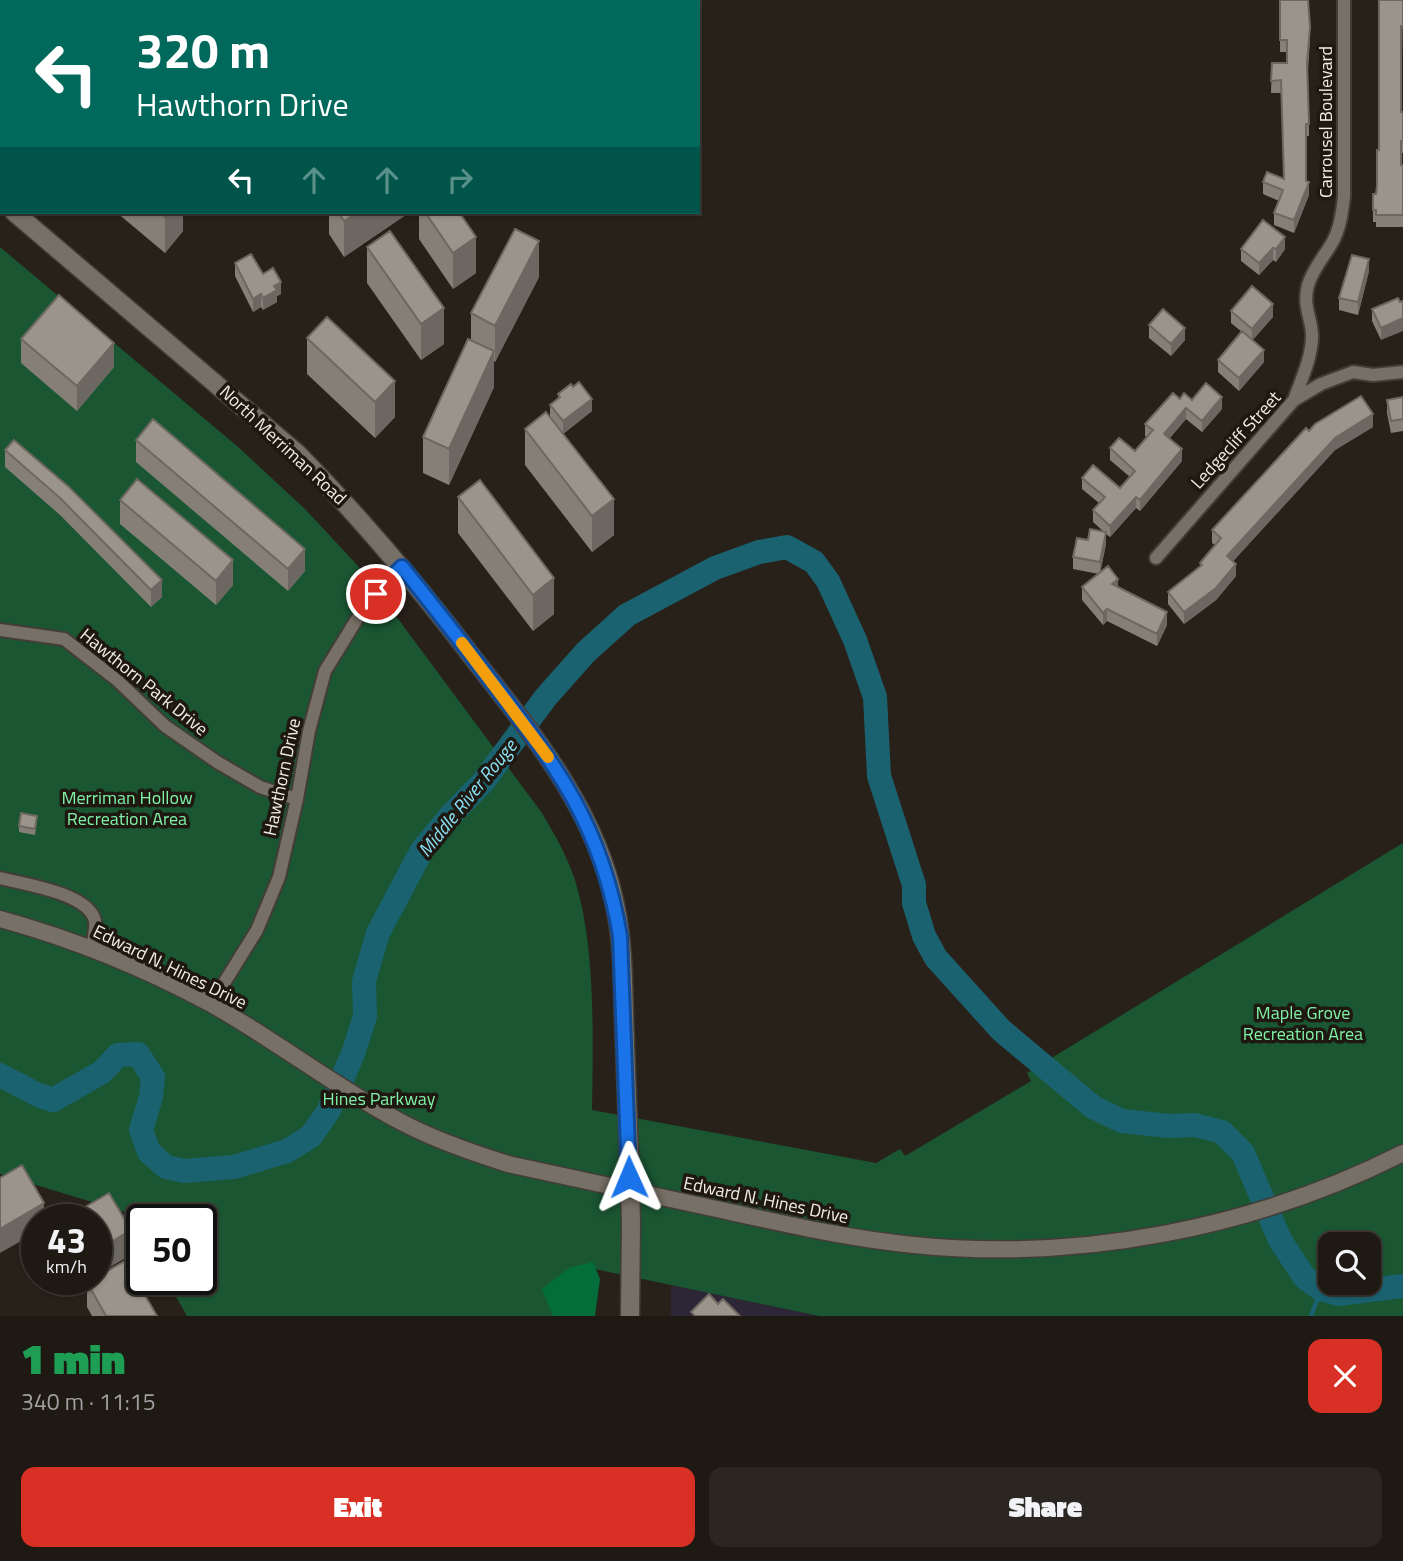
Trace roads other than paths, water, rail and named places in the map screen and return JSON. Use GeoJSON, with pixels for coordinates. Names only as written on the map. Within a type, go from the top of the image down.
{"type":"FeatureCollection","features":[{"type":"Feature","properties":{"kind":"main road","name":"North Merriman Road"},"geometry":{"type":"LineString","coordinates":[[16,214],[298,454],[345,502],[402,567],[542,747],[588,824],[605,867],[615,905],[622,959],[631,1222],[630,1316]]}},
{"type":"Feature","properties":{"kind":"street","name":"Carrousel Boulevard"},"geometry":{"type":"LineString","coordinates":[[1294,400],[1308,364],[1313,336],[1306,310],[1308,285],[1314,270],[1332,243],[1341,217],[1344,197],[1344,0]]}},
{"type":"Feature","properties":{"kind":"street","name":"Ledgecliff Street"},"geometry":{"type":"LineString","coordinates":[[1156,558],[1294,400],[1321,384],[1353,372],[1373,375],[1403,372]]}},
{"type":"Feature","properties":{"kind":"street","name":"Hawthorn Drive"},"geometry":{"type":"LineString","coordinates":[[211,1004],[257,930],[279,877],[309,731],[325,671],[357,619],[402,567]]}},
{"type":"Feature","properties":{"kind":"street","name":"Hawthorn Park Drive"},"geometry":{"type":"LineString","coordinates":[[0,630],[64,639],[117,680],[165,726],[206,755],[260,787],[297,799]]}},
{"type":"Feature","properties":{"kind":"street"},"geometry":{"type":"LineString","coordinates":[[0,878],[69,896],[88,908],[95,921],[92,949]]}},
{"type":"Feature","properties":{"kind":"street","name":"Edward N. Hines Drive"},"geometry":{"type":"LineString","coordinates":[[0,919],[92,949],[211,1004],[404,1124],[448,1143],[508,1164],[853,1238],[977,1249],[1052,1248],[1110,1241],[1236,1217],[1345,1180],[1403,1153]]}},
{"type":"Feature","properties":{"kind":"waterway","name":"Middle River Rouge"},"geometry":{"type":"LineString","coordinates":[[0,1075],[53,1100],[102,1072],[118,1055],[138,1054],[153,1077],[151,1097],[141,1130],[149,1152],[166,1167],[184,1171],[234,1167],[287,1151],[311,1136],[329,1110],[354,1051],[365,1016],[364,981],[378,933],[422,850],[483,782],[546,697],[586,652],[627,615],[715,568],[759,552],[787,547],[814,562],[828,581],[855,640],[875,697],[879,776],[914,885],[914,903],[924,936],[936,958],[1001,1030],[1093,1107],[1122,1121],[1169,1126],[1195,1125],[1222,1132],[1243,1153],[1280,1240],[1305,1278],[1321,1289],[1338,1294],[1403,1286]]}},
{"type":"Feature","properties":{"kind":"waterway"},"geometry":{"type":"LineString","coordinates":[[1311,1316],[1319,1295]]}},
{"type":"Feature","properties":{"kind":"park label","name":"Merriman Hollow Recreation Area"},"geometry":{"type":"Point","coordinates":[127,808]}},
{"type":"Feature","properties":{"kind":"park label","name":"Maple Grove Recreation Area"},"geometry":{"type":"Point","coordinates":[1303,1023]}},
{"type":"Feature","properties":{"kind":"park label","name":"Hines Parkway"},"geometry":{"type":"Point","coordinates":[379,1099]}}]}
